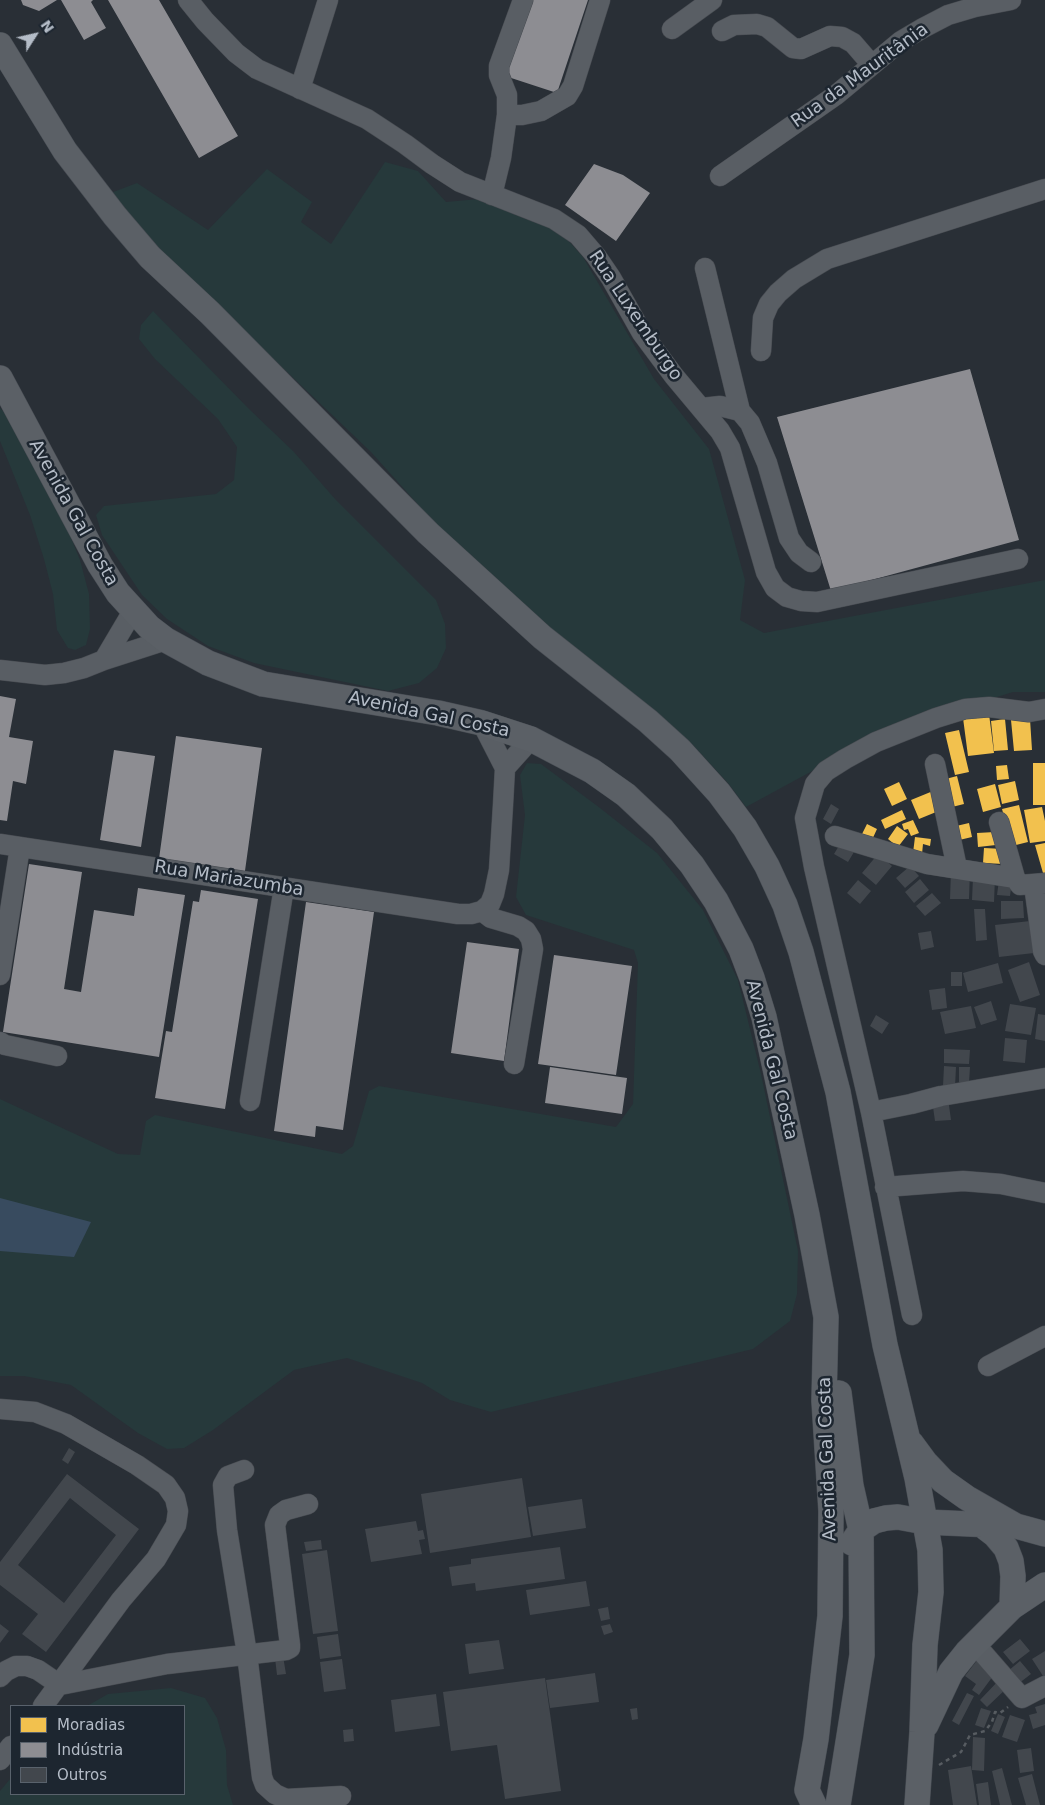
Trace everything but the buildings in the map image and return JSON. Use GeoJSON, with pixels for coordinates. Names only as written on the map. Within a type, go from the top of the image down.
{"type":"FeatureCollection","features":[{"type":"Feature","properties":{"kind":"main road"},"geometry":{"type":"LineString","coordinates":[[0,45],[65,151],[114,216],[150,257],[210,314],[428,533],[542,637],[648,721],[680,750],[719,792],[745,828],[767,866],[785,905],[801,952],[838,1092],[885,1345],[908,1439],[930,1550],[931,1592],[925,1645],[917,1805]]}},
{"type":"Feature","properties":{"kind":"main road","name":"Avenida Gal Costa"},"geometry":{"type":"LineString","coordinates":[[0,378],[100,565],[118,593],[133,611],[166,640],[208,662],[263,684],[438,713],[482,722],[531,738],[592,771],[626,795],[662,829],[697,872],[716,901],[752,978],[764,1017],[826,1317],[824,1401],[831,1511],[830,1616],[808,1800]]}},
{"type":"Feature","properties":{"kind":"main road"},"geometry":{"type":"LineString","coordinates":[[826,1317],[851,1486],[861,1530],[862,1655],[838,1805]]}},
{"type":"Feature","properties":{"kind":"main road"},"geometry":{"type":"LineString","coordinates":[[908,1439],[943,1481],[967,1498],[1016,1526],[1045,1534]]}},
{"type":"Feature","properties":{"kind":"main road"},"geometry":{"type":"LineString","coordinates":[[831,1572],[861,1530],[874,1521],[886,1518],[898,1517],[925,1522],[982,1526],[1016,1526]]}},
{"type":"Feature","properties":{"kind":"main road"},"geometry":{"type":"LineString","coordinates":[[982,1526],[995,1534],[1006,1548],[1011,1561],[1014,1576],[1012,1607]]}},
{"type":"Feature","properties":{"kind":"main road"},"geometry":{"type":"LineString","coordinates":[[922,1732],[951,1672],[974,1644],[1012,1607],[1045,1585]]}},
{"type":"Feature","properties":{"kind":"street","name":"Rua Luxemburgo"},"geometry":{"type":"LineString","coordinates":[[188,0],[236,53],[257,68],[367,119],[460,182],[554,218],[578,235],[611,278],[642,333],[674,376],[720,431],[730,448],[766,572],[775,588],[786,597],[801,601],[817,602],[1018,559]]}},
{"type":"Feature","properties":{"kind":"street"},"geometry":{"type":"LineString","coordinates":[[300,89],[328,0]]}},
{"type":"Feature","properties":{"kind":"street"},"geometry":{"type":"LineString","coordinates":[[492,195],[501,158],[507,115],[507,95],[499,75],[499,66],[523,0]]}},
{"type":"Feature","properties":{"kind":"street"},"geometry":{"type":"LineString","coordinates":[[507,115],[522,115],[541,111],[567,96],[573,86],[600,0]]}},
{"type":"Feature","properties":{"kind":"street"},"geometry":{"type":"LineString","coordinates":[[672,29],[712,0]]}},
{"type":"Feature","properties":{"kind":"street","name":"Rua da Mauritânia"},"geometry":{"type":"LineString","coordinates":[[720,176],[836,94],[902,41],[923,28],[948,15],[975,7],[1011,0]]}},
{"type":"Feature","properties":{"kind":"street"},"geometry":{"type":"LineString","coordinates":[[722,31],[734,25],[757,24],[767,27],[793,48],[800,49],[830,36],[842,37],[853,43],[872,65]]}},
{"type":"Feature","properties":{"kind":"street"},"geometry":{"type":"LineString","coordinates":[[761,351],[763,318],[770,304],[778,293],[794,279],[827,259],[1045,189]]}},
{"type":"Feature","properties":{"kind":"street"},"geometry":{"type":"LineString","coordinates":[[705,268],[740,410],[750,423],[767,463],[784,528],[799,553],[811,562]]}},
{"type":"Feature","properties":{"kind":"street"},"geometry":{"type":"LineString","coordinates":[[702,408],[720,406],[740,410]]}},
{"type":"Feature","properties":{"kind":"street"},"geometry":{"type":"LineString","coordinates":[[104,660],[133,611]]}},
{"type":"Feature","properties":{"kind":"street"},"geometry":{"type":"LineString","coordinates":[[0,670],[45,675],[84,668],[166,640]]}},
{"type":"Feature","properties":{"kind":"street"},"geometry":{"type":"LineString","coordinates":[[912,1314],[871,1112],[807,835],[805,818],[815,784],[826,771],[845,758],[876,742],[936,718],[965,709],[989,707],[1029,712],[1045,709]]}},
{"type":"Feature","properties":{"kind":"street"},"geometry":{"type":"LineString","coordinates":[[482,722],[504,768],[499,870],[490,904],[482,911],[491,918],[518,926],[526,931],[531,939],[533,949],[514,1064]]}},
{"type":"Feature","properties":{"kind":"street"},"geometry":{"type":"LineString","coordinates":[[504,768],[531,738]]}},
{"type":"Feature","properties":{"kind":"street"},"geometry":{"type":"LineString","coordinates":[[935,764],[957,868]]}},
{"type":"Feature","properties":{"kind":"street"},"geometry":{"type":"LineString","coordinates":[[999,822],[1015,878],[1020,885],[1040,884],[1042,951],[1045,955]]}},
{"type":"Feature","properties":{"kind":"street"},"geometry":{"type":"LineString","coordinates":[[835,836],[926,864],[1015,878]]}},
{"type":"Feature","properties":{"kind":"street","name":"Rua Mariazumba"},"geometry":{"type":"LineString","coordinates":[[0,844],[458,914],[471,914],[482,911]]}},
{"type":"Feature","properties":{"kind":"street"},"geometry":{"type":"LineString","coordinates":[[0,975],[20,847]]}},
{"type":"Feature","properties":{"kind":"street"},"geometry":{"type":"LineString","coordinates":[[250,1100],[284,888]]}},
{"type":"Feature","properties":{"kind":"street"},"geometry":{"type":"LineString","coordinates":[[0,1042],[5,1045],[57,1056]]}},
{"type":"Feature","properties":{"kind":"street"},"geometry":{"type":"LineString","coordinates":[[871,1112],[941,1096],[1045,1078]]}},
{"type":"Feature","properties":{"kind":"street"},"geometry":{"type":"LineString","coordinates":[[885,1187],[963,1181],[1001,1184],[1045,1192]]}},
{"type":"Feature","properties":{"kind":"street"},"geometry":{"type":"LineString","coordinates":[[988,1366],[1045,1336]]}},
{"type":"Feature","properties":{"kind":"street"},"geometry":{"type":"LineString","coordinates":[[0,1410],[35,1412],[74,1429],[138,1465],[166,1485],[175,1498],[178,1511],[176,1525],[156,1559],[121,1600],[44,1705]]}},
{"type":"Feature","properties":{"kind":"street"},"geometry":{"type":"LineString","coordinates":[[244,1470],[228,1476],[223,1486],[227,1530],[247,1654],[262,1777],[265,1785],[275,1794],[286,1799],[341,1796]]}},
{"type":"Feature","properties":{"kind":"street"},"geometry":{"type":"LineString","coordinates":[[0,1677],[6,1671],[16,1666],[27,1666],[38,1670],[60,1685],[167,1664],[277,1652],[290,1648],[275,1525],[278,1515],[286,1510],[308,1504]]}},
{"type":"Feature","properties":{"kind":"street"},"geometry":{"type":"LineString","coordinates":[[974,1644],[1022,1698],[1045,1686]]}},
{"type":"Feature","properties":{"kind":"street"},"geometry":{"type":"LineString","coordinates":[[0,1760],[10,1747]]}},
{"type":"Feature","properties":{"kind":"path"},"geometry":{"type":"LineString","coordinates":[[919,1777],[961,1752],[970,1735],[986,1732],[995,1712],[1000,1713],[1022,1698]]}},
{"type":"Feature","properties":{"kind":"shaded area"},"geometry":{"type":"Polygon","coordinates":[[[385,162],[418,171],[446,202],[479,199],[526,219],[559,230],[583,257],[654,379],[709,449],[745,580],[740,620],[764,633],[1045,580],[1045,692],[1013,692],[884,732],[746,807],[728,783],[691,743],[492,580],[432,520],[371,452],[177,267],[108,194],[137,183],[208,230],[267,169],[312,202],[301,222],[331,244],[385,162]]]}},
{"type":"Feature","properties":{"kind":"shaded area"},"geometry":{"type":"Polygon","coordinates":[[[153,311],[293,451],[336,500],[436,600],[445,624],[446,648],[437,668],[419,683],[388,691],[254,663],[208,646],[167,619],[142,595],[102,535],[96,515],[104,506],[216,494],[234,480],[237,447],[218,419],[155,359],[139,339],[141,325],[153,311]]]}},
{"type":"Feature","properties":{"kind":"shaded area"},"geometry":{"type":"Polygon","coordinates":[[[0,408],[30,458],[67,528],[80,560],[89,594],[90,629],[86,645],[75,650],[68,648],[57,630],[53,594],[44,559],[30,515],[0,441],[0,408]]]}},
{"type":"Feature","properties":{"kind":"shaded area"},"geometry":{"type":"Polygon","coordinates":[[[527,763],[541,764],[657,853],[703,910],[738,980],[761,1074],[798,1251],[797,1294],[790,1321],[753,1349],[491,1412],[450,1400],[422,1383],[347,1358],[294,1370],[213,1430],[184,1448],[167,1449],[138,1433],[71,1385],[24,1376],[0,1376],[0,1099],[118,1154],[140,1155],[146,1121],[155,1115],[342,1154],[353,1146],[369,1091],[379,1086],[616,1127],[633,1104],[638,963],[634,950],[526,915],[516,897],[525,815],[520,775],[527,763]]]}},
{"type":"Feature","properties":{"kind":"shaded area"},"geometry":{"type":"Polygon","coordinates":[[[171,1688],[205,1698],[217,1718],[226,1750],[227,1785],[233,1805],[0,1805],[0,1791],[10,1779],[10,1795],[185,1795],[185,1705],[89,1705],[108,1694],[171,1688]]]}},
{"type":"Feature","properties":{"kind":"water"},"geometry":{"type":"Polygon","coordinates":[[[0,1198],[91,1222],[74,1257],[0,1251],[0,1198]]]}}]}
